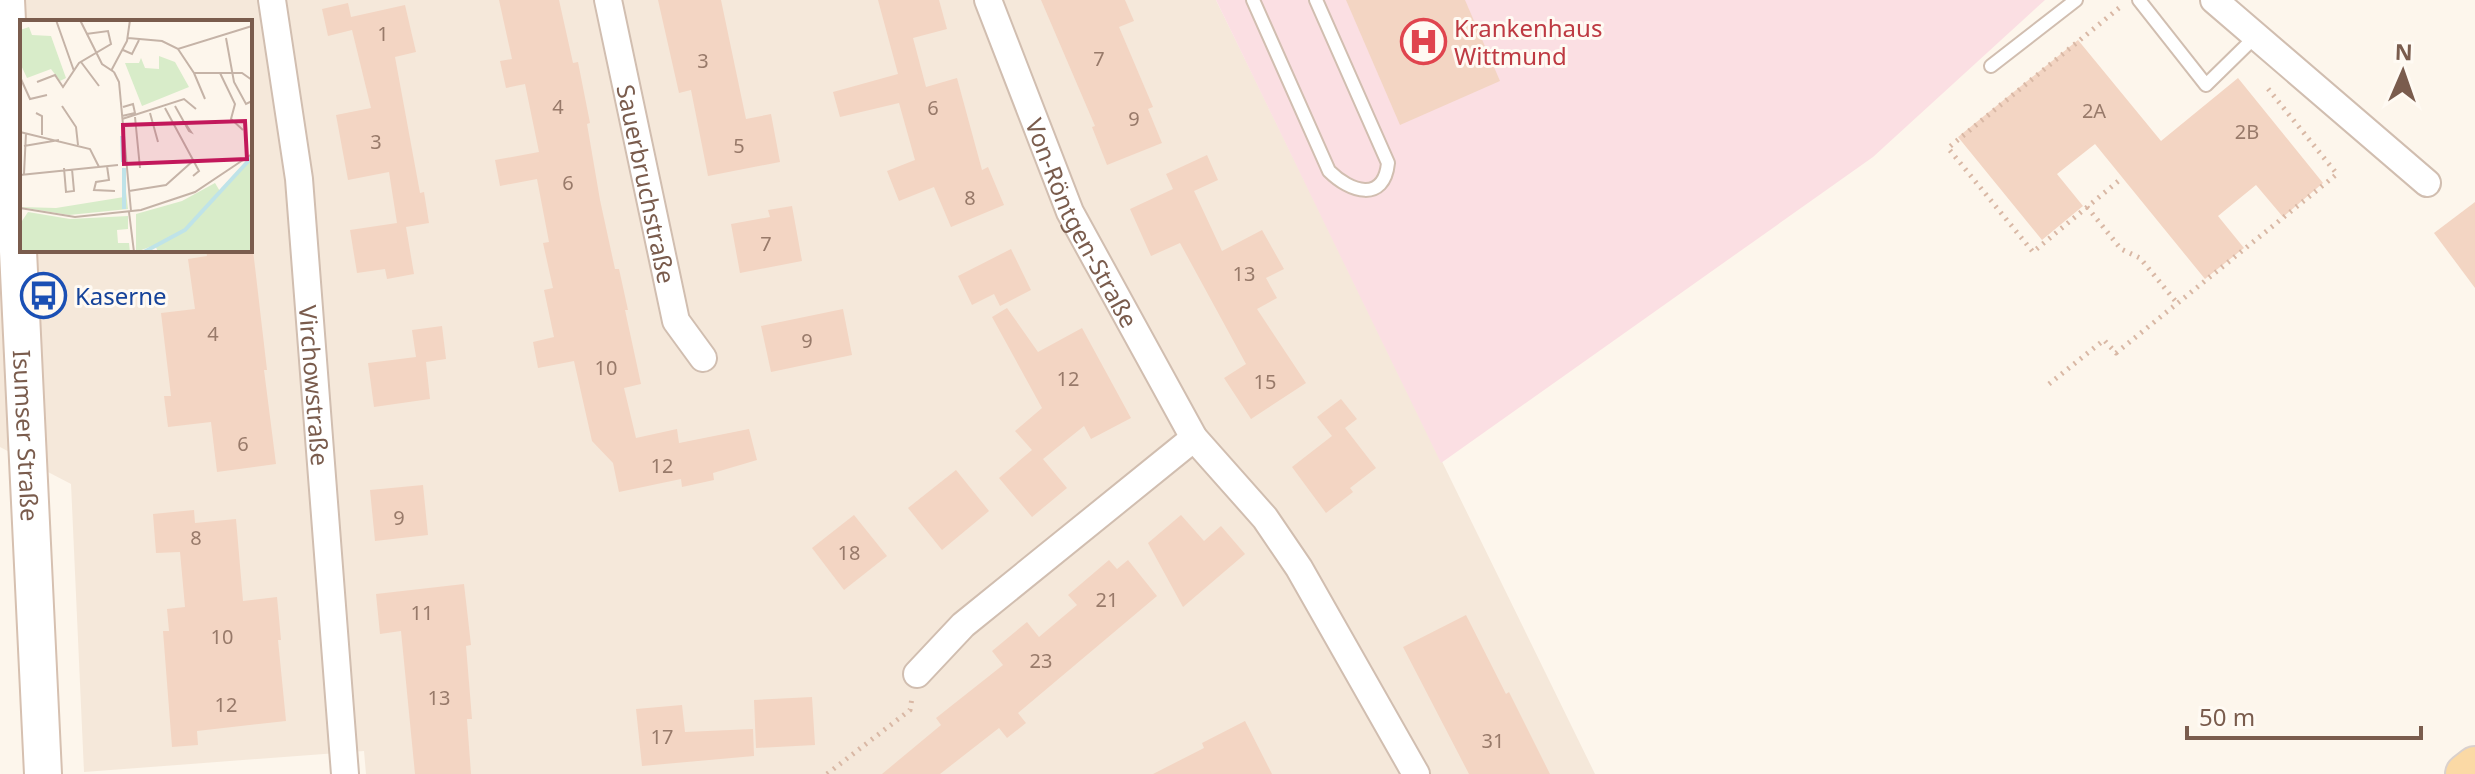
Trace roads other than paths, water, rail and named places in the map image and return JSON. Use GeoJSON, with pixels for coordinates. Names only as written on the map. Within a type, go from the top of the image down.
{"type":"FeatureCollection","features":[{"type":"Feature","properties":{"kind":"main road"},"geometry":{"type":"LineString","coordinates":[[2466,774],[2475,767]]}},
{"type":"Feature","properties":{"kind":"street","name":"Isumser Straße"},"geometry":{"type":"LineString","coordinates":[[6,0],[43,774]]}},
{"type":"Feature","properties":{"kind":"street","name":"Virchowstraße"},"geometry":{"type":"LineString","coordinates":[[272,0],[299,179],[345,774]]}},
{"type":"Feature","properties":{"kind":"street","name":"Sauerbruchstraße"},"geometry":{"type":"LineString","coordinates":[[608,0],[676,321],[703,358]]}},
{"type":"Feature","properties":{"kind":"street","name":"Von-Röntgen-Straße"},"geometry":{"type":"LineString","coordinates":[[988,0],[1070,212],[1194,438],[1265,518],[1299,568],[1405,769]]}},
{"type":"Feature","properties":{"kind":"street"},"geometry":{"type":"LineString","coordinates":[[2214,0],[2247,45],[2427,183]]}},
{"type":"Feature","properties":{"kind":"street"},"geometry":{"type":"LineString","coordinates":[[917,674],[963,625],[1194,438]]}},
{"type":"Feature","properties":{"kind":"lane"},"geometry":{"type":"LineString","coordinates":[[1253,0],[1329,171],[1343,185],[1362,191],[1381,184],[1387,175],[1388,163],[1316,0]]}},
{"type":"Feature","properties":{"kind":"lane"},"geometry":{"type":"LineString","coordinates":[[1991,66],[2076,0]]}},
{"type":"Feature","properties":{"kind":"lane"},"geometry":{"type":"LineString","coordinates":[[2139,0],[2206,85],[2247,45]]}},
{"type":"Feature","properties":{"kind":"place","name":"Krankenhaus Wittmund"},"geometry":{"type":"Point","coordinates":[1423,41]}},
{"type":"Feature","properties":{"kind":"place","name":"Kaserne"},"geometry":{"type":"Point","coordinates":[44,295]}}]}
